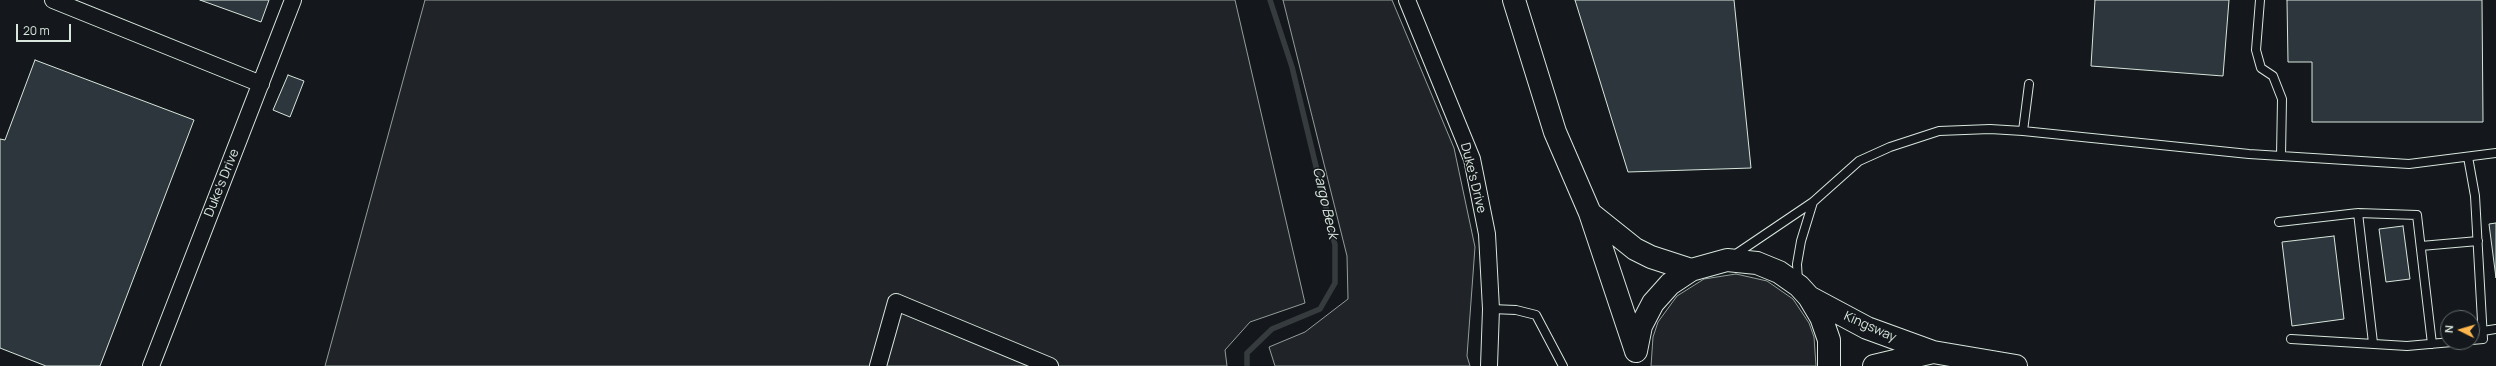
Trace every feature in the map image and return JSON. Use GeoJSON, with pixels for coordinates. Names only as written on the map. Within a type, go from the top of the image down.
{"type":"FeatureCollection","features":[{"type":"Feature","properties":{"kind":"highway"},"geometry":{"type":"LineString","coordinates":[[1514,0],[1555,132],[1590,212],[1636,358]]}},
{"type":"Feature","properties":{"kind":"highway"},"geometry":{"type":"LineString","coordinates":[[1590,212],[1636,249],[1651,257],[1691,270]]}},
{"type":"Feature","properties":{"kind":"highway"},"geometry":{"type":"LineString","coordinates":[[1636,358],[1641,326],[1653,303],[1670,284],[1691,270],[1727,260],[1758,263],[1779,272],[1804,291],[1821,317],[1829,340],[1829,366]]}},
{"type":"Feature","properties":{"kind":"highway","name":"Kingsway"},"geometry":{"type":"LineString","coordinates":[[1804,291],[1868,328],[1933,352],[2016,366]]}},
{"type":"Feature","properties":{"kind":"highway","name":"Kingsway"},"geometry":{"type":"LineString","coordinates":[[1874,366],[1933,352]]}},
{"type":"Feature","properties":{"kind":"street"},"geometry":{"type":"LineString","coordinates":[[53,0],[261,84]]}},
{"type":"Feature","properties":{"kind":"street","name":"Duke's Drive"},"geometry":{"type":"LineString","coordinates":[[151,366],[261,84],[292,0]]}},
{"type":"Feature","properties":{"kind":"street","name":"Duke's Drive"},"geometry":{"type":"LineString","coordinates":[[1407,0],[1472,159],[1487,234],[1491,309],[1489,366]]}},
{"type":"Feature","properties":{"kind":"street"},"geometry":{"type":"LineString","coordinates":[[878,366],[896,302],[1050,366]]}},
{"type":"Feature","properties":{"kind":"lane"},"geometry":{"type":"LineString","coordinates":[[2260,0],[2256,50],[2261,68],[2273,76],[2282,99],[2281,156]]}},
{"type":"Feature","properties":{"kind":"lane"},"geometry":{"type":"LineString","coordinates":[[2023,131],[2029,84]]}},
{"type":"Feature","properties":{"kind":"lane"},"geometry":{"type":"LineString","coordinates":[[1727,260],[1813,202],[1859,161],[1890,147],[1939,131],[1990,129],[2023,131],[2281,156],[2409,164],[2496,153]]}},
{"type":"Feature","properties":{"kind":"lane"},"geometry":{"type":"LineString","coordinates":[[2468,157],[2475,196],[2478,241],[2483,332],[2483,339],[2480,339]]}},
{"type":"Feature","properties":{"kind":"lane"},"geometry":{"type":"LineString","coordinates":[[1804,291],[1797,264],[1801,241],[1813,202]]}},
{"type":"Feature","properties":{"kind":"lane"},"geometry":{"type":"LineString","coordinates":[[2358,213],[2373,343]]}},
{"type":"Feature","properties":{"kind":"lane"},"geometry":{"type":"LineString","coordinates":[[2279,222],[2358,213],[2417,215],[2432,344]]}},
{"type":"Feature","properties":{"kind":"lane"},"geometry":{"type":"LineString","coordinates":[[2421,246],[2478,241]]}},
{"type":"Feature","properties":{"kind":"lane"},"geometry":{"type":"LineString","coordinates":[[1491,309],[1516,310],[1536,314],[1563,366]]}},
{"type":"Feature","properties":{"kind":"lane"},"geometry":{"type":"LineString","coordinates":[[2483,332],[2496,330]]}},
{"type":"Feature","properties":{"kind":"lane"},"geometry":{"type":"LineString","coordinates":[[2291,339],[2407,346],[2440,343]]}},
{"type":"Feature","properties":{"kind":"shaded area"},"geometry":{"type":"Polygon","coordinates":[[[425,0],[1235,0],[1305,303],[1250,322],[1225,350],[1227,366],[325,366],[425,0]]]}},
{"type":"Feature","properties":{"kind":"shaded area"},"geometry":{"type":"Polygon","coordinates":[[[1283,0],[1392,0],[1454,148],[1475,247],[1467,356],[1470,366],[1275,366],[1269,347],[1305,332],[1348,299],[1347,256],[1283,0]]]}},
{"type":"Feature","properties":{"kind":"shaded area"},"geometry":{"type":"Polygon","coordinates":[[[1736,274],[1767,281],[1793,299],[1809,323],[1814,337],[1816,366],[1651,366],[1653,337],[1658,322],[1677,296],[1704,279],[1736,274]]]}},
{"type":"Feature","properties":{"kind":"building"},"geometry":{"type":"Polygon","coordinates":[[[200,0],[269,0],[261,22],[200,0]]]}},
{"type":"Feature","properties":{"kind":"building"},"geometry":{"type":"Polygon","coordinates":[[[1575,0],[1734,0],[1751,168],[1628,172],[1575,0]]]}},
{"type":"Feature","properties":{"kind":"building"},"geometry":{"type":"Polygon","coordinates":[[[2095,0],[2229,0],[2223,76],[2091,66],[2095,0]]]}},
{"type":"Feature","properties":{"kind":"building"},"geometry":{"type":"Polygon","coordinates":[[[2287,0],[2482,0],[2483,122],[2312,122],[2312,62],[2288,62],[2287,0]]]}},
{"type":"Feature","properties":{"kind":"building"},"geometry":{"type":"Polygon","coordinates":[[[35,60],[194,120],[100,366],[46,366],[0,348],[0,139],[5,140],[35,60]]]}},
{"type":"Feature","properties":{"kind":"building"},"geometry":{"type":"Polygon","coordinates":[[[288,75],[304,81],[290,117],[273,110],[288,75]]]}},
{"type":"Feature","properties":{"kind":"building"},"geometry":{"type":"Polygon","coordinates":[[[2496,223],[2496,278],[2489,224],[2496,223]]]}},
{"type":"Feature","properties":{"kind":"building"},"geometry":{"type":"Polygon","coordinates":[[[2403,226],[2410,279],[2386,282],[2379,229],[2403,226]]]}},
{"type":"Feature","properties":{"kind":"building"},"geometry":{"type":"Polygon","coordinates":[[[2334,236],[2344,319],[2292,326],[2282,242],[2334,236]]]}},
{"type":"Feature","properties":{"kind":"waterway","name":"Cargo Beck"},"geometry":{"type":"LineString","coordinates":[[1247,366],[1247,353],[1272,329],[1320,309],[1335,283],[1335,245],[1292,67],[1270,0]]}}]}
